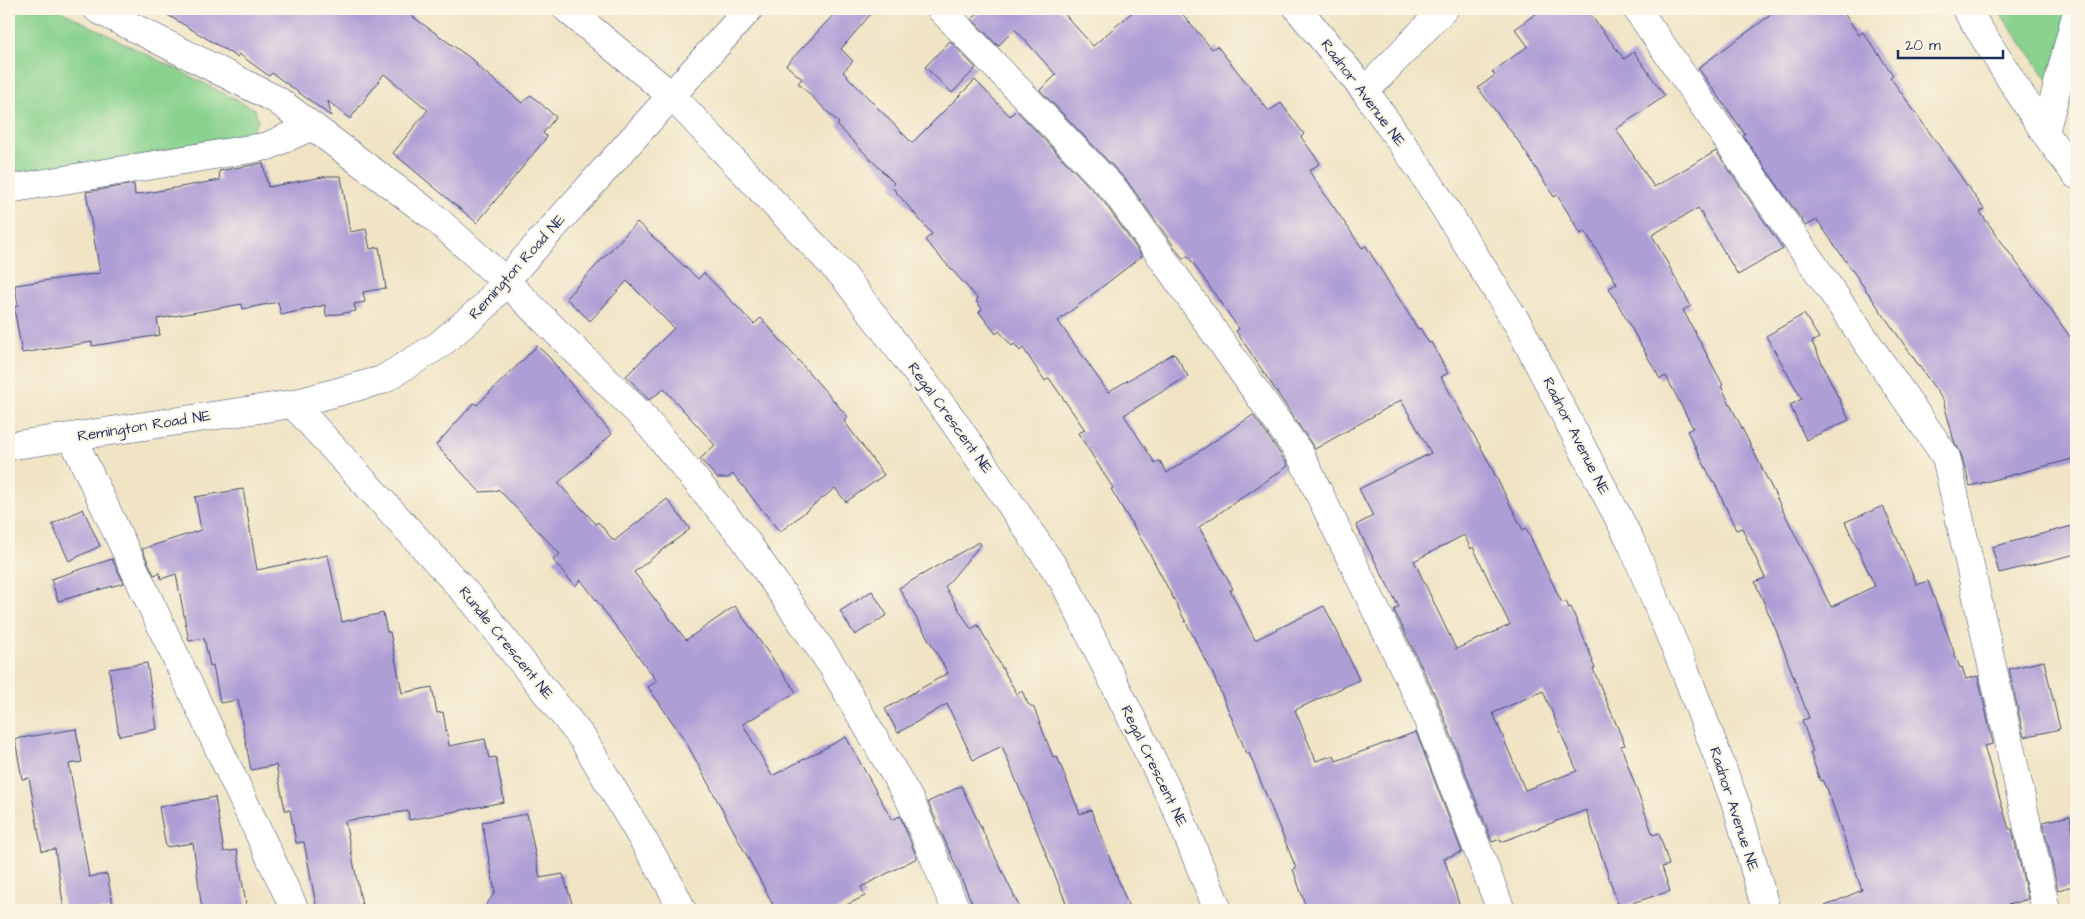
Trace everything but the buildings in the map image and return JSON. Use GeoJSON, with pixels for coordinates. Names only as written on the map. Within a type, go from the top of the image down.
{"type":"FeatureCollection","features":[{"type":"Feature","properties":{"kind":"street"},"geometry":{"type":"LineString","coordinates":[[97,9],[277,100],[434,217],[505,281],[643,417],[743,536],[831,664],[911,802],[956,910]]}},
{"type":"Feature","properties":{"kind":"street","name":"Regal Crescent NE"},"geometry":{"type":"LineString","coordinates":[[567,9],[672,96],[845,278],[952,419],[1058,574],[1178,810],[1218,910]]}},
{"type":"Feature","properties":{"kind":"street","name":"Remington Road NE"},"geometry":{"type":"LineString","coordinates":[[10,442],[72,437],[293,404],[382,380],[439,345],[484,307],[505,281],[749,9]]}},
{"type":"Feature","properties":{"kind":"street"},"geometry":{"type":"LineString","coordinates":[[941,9],[1116,192],[1300,454],[1422,705],[1501,910]]}},
{"type":"Feature","properties":{"kind":"street","name":"Radnor Avenue NE"},"geometry":{"type":"LineString","coordinates":[[1298,9],[1365,91],[1422,172],[1519,326],[1631,542],[1686,673],[1738,810],[1766,910]]}},
{"type":"Feature","properties":{"kind":"street"},"geometry":{"type":"LineString","coordinates":[[1365,91],[1444,9]]}},
{"type":"Feature","properties":{"kind":"street"},"geometry":{"type":"LineString","coordinates":[[1637,9],[1946,457],[2046,910]]}},
{"type":"Feature","properties":{"kind":"street"},"geometry":{"type":"LineString","coordinates":[[1966,9],[2045,133],[2076,175]]}},
{"type":"Feature","properties":{"kind":"street"},"geometry":{"type":"LineString","coordinates":[[2045,133],[2076,15]]}},
{"type":"Feature","properties":{"kind":"street"},"geometry":{"type":"LineString","coordinates":[[9,189],[268,146],[312,126]]}},
{"type":"Feature","properties":{"kind":"street","name":"Rundle Crescent NE"},"geometry":{"type":"LineString","coordinates":[[293,404],[475,603],[583,739],[672,887],[682,910]]}},
{"type":"Feature","properties":{"kind":"street"},"geometry":{"type":"LineString","coordinates":[[72,437],[295,910]]}},
{"type":"Feature","properties":{"kind":"green space"},"geometry":{"type":"Polygon","coordinates":[[[9,9],[57,9],[255,109],[258,121],[251,132],[138,156],[9,176],[9,9]]]}},
{"type":"Feature","properties":{"kind":"green space"},"geometry":{"type":"Polygon","coordinates":[[[1997,9],[2071,9],[2052,85],[1997,9]]]}}]}
